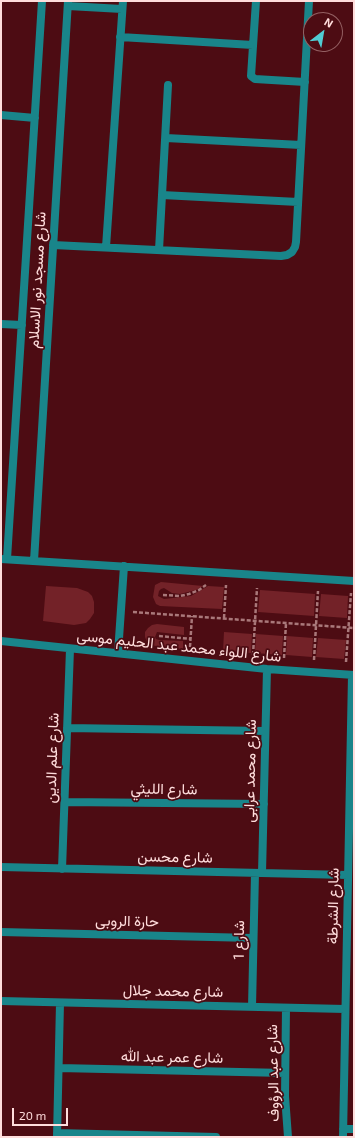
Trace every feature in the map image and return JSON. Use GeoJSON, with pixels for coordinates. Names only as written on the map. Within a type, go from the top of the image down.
{"type":"FeatureCollection","features":[{"type":"Feature","properties":{"kind":"street","name":"شارع مسجد نور الاسلام"},"geometry":{"type":"LineString","coordinates":[[4,559],[22,325],[42,1]]}},
{"type":"Feature","properties":{"kind":"street"},"geometry":{"type":"LineString","coordinates":[[256,1],[251,74],[254,79],[305,82]]}},
{"type":"Feature","properties":{"kind":"street"},"geometry":{"type":"LineString","coordinates":[[53,245],[281,256],[292,252],[295,247],[309,1]]}},
{"type":"Feature","properties":{"kind":"street","name":"شارع مسجد نور الاسلام"},"geometry":{"type":"LineString","coordinates":[[34,561],[68,4]]}},
{"type":"Feature","properties":{"kind":"street"},"geometry":{"type":"LineString","coordinates":[[68,4],[122,5],[106,247]]}},
{"type":"Feature","properties":{"kind":"street"},"geometry":{"type":"LineString","coordinates":[[120,37],[253,45]]}},
{"type":"Feature","properties":{"kind":"street"},"geometry":{"type":"LineString","coordinates":[[159,250],[168,85]]}},
{"type":"Feature","properties":{"kind":"street"},"geometry":{"type":"LineString","coordinates":[[1,115],[34,118]]}},
{"type":"Feature","properties":{"kind":"street"},"geometry":{"type":"LineString","coordinates":[[166,138],[301,145]]}},
{"type":"Feature","properties":{"kind":"street"},"geometry":{"type":"LineString","coordinates":[[162,195],[298,202]]}},
{"type":"Feature","properties":{"kind":"street"},"geometry":{"type":"LineString","coordinates":[[1,324],[22,325]]}},
{"type":"Feature","properties":{"kind":"street"},"geometry":{"type":"LineString","coordinates":[[4,559],[353,581]]}},
{"type":"Feature","properties":{"kind":"street"},"geometry":{"type":"LineString","coordinates":[[118,653],[124,566]]}},
{"type":"Feature","properties":{"kind":"street","name":"شارع اللواء محمد عبد الحليم موسى"},"geometry":{"type":"LineString","coordinates":[[1,641],[252,668],[350,675]]}},
{"type":"Feature","properties":{"kind":"street","name":"شارع علم الدين"},"geometry":{"type":"LineString","coordinates":[[62,869],[70,649]]}},
{"type":"Feature","properties":{"kind":"street","name":"شارع محمد عرابى"},"geometry":{"type":"LineString","coordinates":[[258,873],[264,804],[267,669]]}},
{"type":"Feature","properties":{"kind":"street","name":"شارع الشرطة"},"geometry":{"type":"LineString","coordinates":[[343,1133],[345,1009],[351,915],[348,875],[350,675]]}},
{"type":"Feature","properties":{"kind":"street"},"geometry":{"type":"LineString","coordinates":[[67,728],[265,731]]}},
{"type":"Feature","properties":{"kind":"street","name":"شارع الليثي"},"geometry":{"type":"LineString","coordinates":[[65,802],[264,804]]}},
{"type":"Feature","properties":{"kind":"street","name":"شارع محسن"},"geometry":{"type":"LineString","coordinates":[[1,867],[348,875]]}},
{"type":"Feature","properties":{"kind":"street","name":"شارع 1"},"geometry":{"type":"LineString","coordinates":[[252,1007],[253,938],[258,873]]}},
{"type":"Feature","properties":{"kind":"street","name":"حارة الروبى"},"geometry":{"type":"LineString","coordinates":[[1,932],[253,938]]}},
{"type":"Feature","properties":{"kind":"street","name":"شارع محمد جلال"},"geometry":{"type":"LineString","coordinates":[[1,1001],[345,1009]]}},
{"type":"Feature","properties":{"kind":"street"},"geometry":{"type":"LineString","coordinates":[[60,1003],[57,1135],[216,1137]]}},
{"type":"Feature","properties":{"kind":"street","name":"شارع عبد الرؤوف"},"geometry":{"type":"LineString","coordinates":[[286,1008],[285,1096],[288,1137]]}},
{"type":"Feature","properties":{"kind":"street","name":"شارع عمر عبد الله"},"geometry":{"type":"LineString","coordinates":[[59,1068],[285,1073]]}},
{"type":"Feature","properties":{"kind":"street"},"geometry":{"type":"LineString","coordinates":[[343,1133],[354,1129]]}},
{"type":"Feature","properties":{"kind":"path"},"geometry":{"type":"LineString","coordinates":[[224,618],[227,573]]}},
{"type":"Feature","properties":{"kind":"path"},"geometry":{"type":"LineString","coordinates":[[252,668],[258,575]]}},
{"type":"Feature","properties":{"kind":"path"},"geometry":{"type":"LineString","coordinates":[[313,672],[319,579]]}},
{"type":"Feature","properties":{"kind":"path"},"geometry":{"type":"LineString","coordinates":[[350,675],[349,628],[353,581]]}},
{"type":"Feature","properties":{"kind":"path"},"geometry":{"type":"LineString","coordinates":[[163,595],[180,596],[190,594],[207,584]]}},
{"type":"Feature","properties":{"kind":"path"},"geometry":{"type":"LineString","coordinates":[[220,586],[226,586]]}},
{"type":"Feature","properties":{"kind":"path"},"geometry":{"type":"LineString","coordinates":[[120,611],[354,628]]}},
{"type":"Feature","properties":{"kind":"path"},"geometry":{"type":"LineString","coordinates":[[189,661],[192,616]]}},
{"type":"Feature","properties":{"kind":"path"},"geometry":{"type":"LineString","coordinates":[[283,670],[286,623]]}},
{"type":"Feature","properties":{"kind":"path"},"geometry":{"type":"LineString","coordinates":[[159,636],[191,639]]}},
{"type":"Feature","properties":{"kind":"shaded area"},"geometry":{"type":"Polygon","coordinates":[[[161,582],[203,586],[196,590],[180,594],[172,593],[164,588],[161,589],[158,596],[164,599],[191,596],[208,586],[224,587],[222,609],[160,606],[156,604],[153,597],[155,585],[161,582]]]}},
{"type":"Feature","properties":{"kind":"shaded area"},"geometry":{"type":"Polygon","coordinates":[[[46,586],[77,588],[88,592],[92,596],[94,602],[94,613],[86,623],[74,625],[43,621],[46,586]]]}},
{"type":"Feature","properties":{"kind":"shaded area"},"geometry":{"type":"Polygon","coordinates":[[[260,590],[315,594],[314,616],[258,612],[260,590]]]}},
{"type":"Feature","properties":{"kind":"shaded area"},"geometry":{"type":"Polygon","coordinates":[[[321,594],[348,596],[347,618],[319,616],[321,594]]]}},
{"type":"Feature","properties":{"kind":"shaded area"},"geometry":{"type":"Polygon","coordinates":[[[157,624],[184,627],[184,635],[157,632],[155,637],[159,640],[183,641],[183,649],[156,646],[147,642],[145,632],[152,625],[157,624]]]}},
{"type":"Feature","properties":{"kind":"shaded area"},"geometry":{"type":"Polygon","coordinates":[[[224,632],[252,634],[251,653],[223,651],[224,632]]]}},
{"type":"Feature","properties":{"kind":"shaded area"},"geometry":{"type":"Polygon","coordinates":[[[256,634],[283,636],[282,655],[255,653],[256,634]]]}},
{"type":"Feature","properties":{"kind":"shaded area"},"geometry":{"type":"Polygon","coordinates":[[[287,636],[313,638],[312,657],[286,655],[287,636]]]}},
{"type":"Feature","properties":{"kind":"shaded area"},"geometry":{"type":"Polygon","coordinates":[[[318,638],[346,640],[344,659],[316,657],[318,638]]]}}]}
